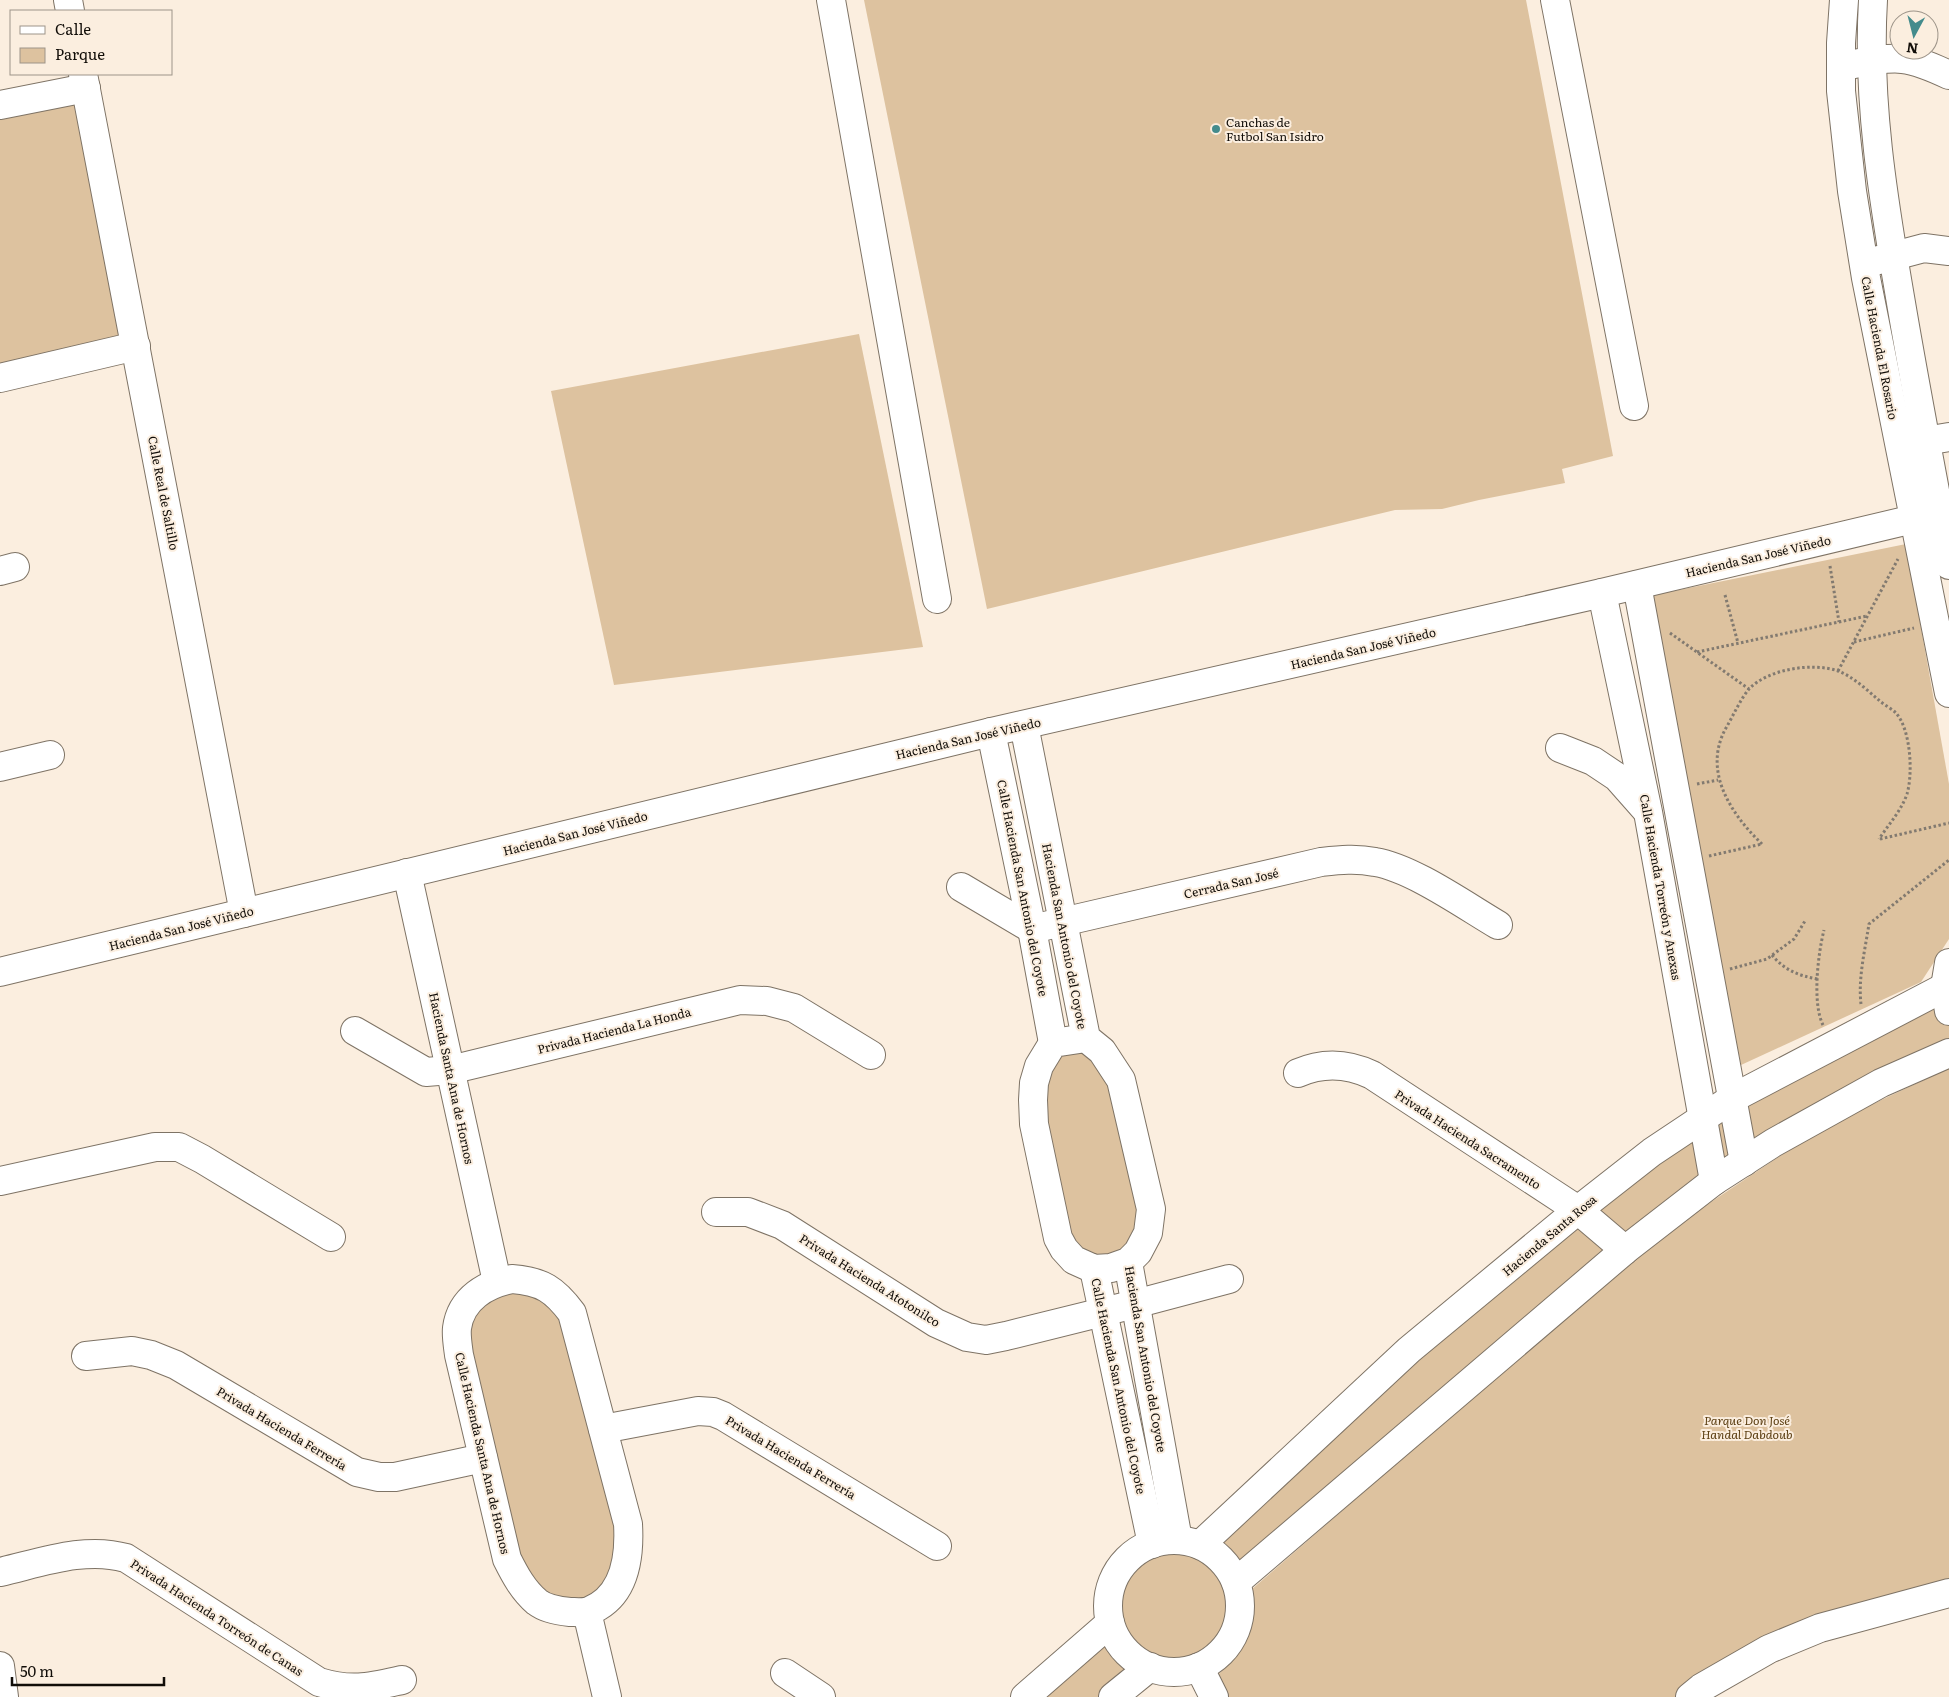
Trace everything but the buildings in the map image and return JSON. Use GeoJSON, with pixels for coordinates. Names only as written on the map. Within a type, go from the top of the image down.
{"type":"FeatureCollection","features":[{"type":"Feature","properties":{"kind":"street"},"geometry":{"type":"LineString","coordinates":[[831,0],[937,599]]}},
{"type":"Feature","properties":{"kind":"street"},"geometry":{"type":"LineString","coordinates":[[1555,0],[1634,406]]}},
{"type":"Feature","properties":{"kind":"street","name":"Calle Hacienda El Rosario"},"geometry":{"type":"LineString","coordinates":[[1844,0],[1841,91],[1852,191],[1864,264],[1926,516],[1949,693]]}},
{"type":"Feature","properties":{"kind":"street","name":"Calle Hacienda El Rosario"},"geometry":{"type":"LineString","coordinates":[[1873,0],[1870,61],[1872,102],[1881,176],[1893,256],[1937,439],[1926,516],[1949,565]]}},
{"type":"Feature","properties":{"kind":"street"},"geometry":{"type":"LineString","coordinates":[[1841,67],[1886,58],[1905,58],[1918,61],[1949,74]]}},
{"type":"Feature","properties":{"kind":"street"},"geometry":{"type":"LineString","coordinates":[[0,105],[85,81]]}},
{"type":"Feature","properties":{"kind":"street","name":"Calle Real de Saltillo"},"geometry":{"type":"LineString","coordinates":[[85,81],[244,913]]}},
{"type":"Feature","properties":{"kind":"street"},"geometry":{"type":"LineString","coordinates":[[1864,264],[1924,248],[1949,250]]}},
{"type":"Feature","properties":{"kind":"street"},"geometry":{"type":"LineString","coordinates":[[0,378],[136,346]]}},
{"type":"Feature","properties":{"kind":"street","name":"Hacienda San José Viñedo"},"geometry":{"type":"LineString","coordinates":[[0,972],[991,732],[1602,593],[1926,516]]}},
{"type":"Feature","properties":{"kind":"street"},"geometry":{"type":"LineString","coordinates":[[1637,584],[1690,861],[1744,1162]]}},
{"type":"Feature","properties":{"kind":"street","name":"Calle Hacienda Torreón y Anexas"},"geometry":{"type":"LineString","coordinates":[[1602,593],[1648,812],[1714,1181]]}},
{"type":"Feature","properties":{"kind":"street","name":"Hacienda San Antonio del Coyote"},"geometry":{"type":"LineString","coordinates":[[1024,725],[1086,1038],[1102,1051],[1121,1080],[1151,1208],[1148,1233],[1138,1252],[1128,1262],[1177,1543]]}},
{"type":"Feature","properties":{"kind":"street","name":"Calle Hacienda San Antonio del Coyote"},"geometry":{"type":"LineString","coordinates":[[991,732],[1054,1043],[1040,1066],[1034,1082],[1033,1100],[1034,1124],[1058,1238],[1064,1249],[1074,1260],[1094,1269],[1103,1312],[1177,1543]]}},
{"type":"Feature","properties":{"kind":"street"},"geometry":{"type":"LineString","coordinates":[[1560,748],[1593,762],[1617,777],[1648,812],[1669,818],[1681,816]]}},
{"type":"Feature","properties":{"kind":"street"},"geometry":{"type":"LineString","coordinates":[[0,767],[50,755]]}},
{"type":"Feature","properties":{"kind":"street","name":"Cerrada San José"},"geometry":{"type":"LineString","coordinates":[[1032,929],[1321,862],[1350,859],[1376,862],[1398,869],[1498,925]]}},
{"type":"Feature","properties":{"kind":"street","name":"Hacienda Santa Ana de Hornos"},"geometry":{"type":"LineString","coordinates":[[407,873],[497,1282]]}},
{"type":"Feature","properties":{"kind":"street"},"geometry":{"type":"LineString","coordinates":[[962,887],[1032,929]]}},
{"type":"Feature","properties":{"kind":"street","name":"Hacienda Santa Rosa"},"geometry":{"type":"LineString","coordinates":[[1177,1543],[1578,1210],[1652,1152],[1733,1098],[1948,987]]}},
{"type":"Feature","properties":{"kind":"street","name":"Privada Hacienda La Honda"},"geometry":{"type":"LineString","coordinates":[[355,1031],[426,1072],[450,1070],[740,1000],[767,1001],[794,1008],[871,1055]]}},
{"type":"Feature","properties":{"kind":"street"},"geometry":{"type":"LineString","coordinates":[[1054,1043],[1086,1038]]}},
{"type":"Feature","properties":{"kind":"street"},"geometry":{"type":"LineString","coordinates":[[1236,1582],[1625,1250],[1714,1181],[1774,1143],[1881,1083],[1949,1053]]}},
{"type":"Feature","properties":{"kind":"street","name":"Privada Hacienda Sacramento"},"geometry":{"type":"LineString","coordinates":[[1298,1073],[1323,1065],[1342,1064],[1372,1075],[1578,1210],[1625,1250]]}},
{"type":"Feature","properties":{"kind":"street"},"geometry":{"type":"LineString","coordinates":[[0,1181],[155,1147],[179,1147],[331,1237]]}},
{"type":"Feature","properties":{"kind":"street","name":"Privada Hacienda Atotonilco"},"geometry":{"type":"LineString","coordinates":[[716,1212],[748,1212],[782,1225],[936,1323],[967,1338],[992,1339],[1229,1279]]}},
{"type":"Feature","properties":{"kind":"street"},"geometry":{"type":"LineString","coordinates":[[1094,1269],[1112,1268],[1128,1262]]}},
{"type":"Feature","properties":{"kind":"street","name":"Calle Hacienda Santa Ana de Hornos"},"geometry":{"type":"LineString","coordinates":[[512,1279],[528,1280],[549,1288],[563,1300],[572,1314],[603,1429],[628,1524],[629,1545],[627,1564],[623,1577],[614,1592],[603,1603],[587,1612],[556,1611],[539,1604],[518,1581],[507,1558],[459,1355],[457,1328],[465,1307],[475,1295],[487,1286],[512,1279]]}},
{"type":"Feature","properties":{"kind":"street","name":"Privada Hacienda Ferrería"},"geometry":{"type":"LineString","coordinates":[[86,1356],[132,1351],[151,1355],[176,1365],[357,1472],[379,1477],[395,1477],[483,1458]]}},
{"type":"Feature","properties":{"kind":"street","name":"Privada Hacienda Ferrería"},"geometry":{"type":"LineString","coordinates":[[603,1429],[698,1411],[723,1416],[938,1546]]}},
{"type":"Feature","properties":{"kind":"street"},"geometry":{"type":"LineString","coordinates":[[1177,1543],[1215,1554],[1228,1567],[1236,1582],[1240,1599],[1239,1616],[1235,1632],[1226,1646],[1214,1658],[1200,1667],[1183,1671],[1166,1671],[1150,1667],[1127,1652],[1118,1642],[1110,1623],[1108,1607],[1109,1590],[1115,1575],[1137,1551],[1177,1543]]}},
{"type":"Feature","properties":{"kind":"street","name":"Privada Hacienda Torreón de Canas"},"geometry":{"type":"LineString","coordinates":[[0,1572],[80,1554],[105,1553],[116,1555],[126,1558],[319,1682],[338,1688],[361,1689],[402,1680]]}},
{"type":"Feature","properties":{"kind":"street"},"geometry":{"type":"LineString","coordinates":[[1690,1697],[1701,1688],[1770,1649],[1820,1628],[1949,1593]]}},
{"type":"Feature","properties":{"kind":"street"},"geometry":{"type":"LineString","coordinates":[[587,1612],[607,1697]]}},
{"type":"Feature","properties":{"kind":"street"},"geometry":{"type":"LineString","coordinates":[[1025,1697],[1110,1623]]}},
{"type":"Feature","properties":{"kind":"street"},"geometry":{"type":"LineString","coordinates":[[0,1666],[4,1697]]}},
{"type":"Feature","properties":{"kind":"street"},"geometry":{"type":"LineString","coordinates":[[1113,1697],[1150,1667]]}},
{"type":"Feature","properties":{"kind":"street"},"geometry":{"type":"LineString","coordinates":[[1200,1667],[1214,1697]]}},
{"type":"Feature","properties":{"kind":"street"},"geometry":{"type":"LineString","coordinates":[[785,1673],[821,1697]]}},
{"type":"Feature","properties":{"kind":"path"},"geometry":{"type":"LineString","coordinates":[[1838,671],[1902,552]]}},
{"type":"Feature","properties":{"kind":"path"},"geometry":{"type":"LineString","coordinates":[[1830,566],[1839,622]]}},
{"type":"Feature","properties":{"kind":"path"},"geometry":{"type":"LineString","coordinates":[[1725,595],[1738,643]]}},
{"type":"Feature","properties":{"kind":"path"},"geometry":{"type":"LineString","coordinates":[[1697,652],[1867,616]]}},
{"type":"Feature","properties":{"kind":"path"},"geometry":{"type":"LineString","coordinates":[[1666,630],[1749,689]]}},
{"type":"Feature","properties":{"kind":"path"},"geometry":{"type":"LineString","coordinates":[[1854,642],[1941,631]]}},
{"type":"Feature","properties":{"kind":"path"},"geometry":{"type":"LineString","coordinates":[[1690,861],[1762,844],[1746,829],[1719,785],[1716,766],[1717,747],[1749,689],[1760,681],[1791,668],[1813,667],[1838,671],[1868,690],[1896,714],[1904,726],[1908,748],[1910,780],[1900,810],[1879,839],[1949,823]]}},
{"type":"Feature","properties":{"kind":"path"},"geometry":{"type":"LineString","coordinates":[[1864,1030],[1860,994],[1869,924],[1949,860]]}},
{"type":"Feature","properties":{"kind":"path"},"geometry":{"type":"LineString","coordinates":[[1710,974],[1766,959],[1794,939],[1805,921]]}},
{"type":"Feature","properties":{"kind":"path"},"geometry":{"type":"LineString","coordinates":[[1824,930],[1820,945],[1818,979],[1820,1018],[1834,1046]]}},
{"type":"Feature","properties":{"kind":"path"},"geometry":{"type":"LineString","coordinates":[[1772,955],[1785,968],[1806,977],[1818,979]]}},
{"type":"Feature","properties":{"kind":"green space"},"geometry":{"type":"Polygon","coordinates":[[[864,0],[1526,0],[1613,456],[1562,469],[1565,483],[1442,509],[1395,510],[987,609],[864,0]]]}},
{"type":"Feature","properties":{"kind":"green space"},"geometry":{"type":"Polygon","coordinates":[[[81,99],[129,337],[0,368],[0,115],[81,99]]]}},
{"type":"Feature","properties":{"kind":"green space"},"geometry":{"type":"Polygon","coordinates":[[[859,334],[923,647],[614,685],[551,391],[859,334]]]}},
{"type":"Feature","properties":{"kind":"green space"},"geometry":{"type":"Polygon","coordinates":[[[1906,544],[1949,784],[1949,939],[1921,982],[1741,1065],[1649,596],[1906,544]]]}},
{"type":"Feature","properties":{"kind":"green space"},"geometry":{"type":"Polygon","coordinates":[[[1941,995],[1949,1025],[1949,1044],[1750,1150],[1238,1575],[1220,1550],[1209,1544],[1578,1218],[1695,1132],[1941,995]]]}},
{"type":"Feature","properties":{"kind":"green space"},"geometry":{"type":"Polygon","coordinates":[[[1077,1045],[1118,1083],[1144,1235],[1106,1263],[1074,1254],[1038,1123],[1045,1068],[1057,1050],[1077,1045]]]}},
{"type":"Feature","properties":{"kind":"green space","name":"Parque Don José Handal Dabdoub"},"geometry":{"type":"Polygon","coordinates":[[[1949,1068],[1949,1580],[1919,1587],[1782,1628],[1684,1697],[1226,1697],[1217,1676],[1241,1650],[1249,1616],[1251,1590],[1651,1242],[1822,1128],[1949,1068]]]}},
{"type":"Feature","properties":{"kind":"green space"},"geometry":{"type":"Polygon","coordinates":[[[506,1285],[555,1300],[625,1560],[597,1600],[557,1606],[511,1556],[464,1352],[470,1308],[506,1285]]]}},
{"type":"Feature","properties":{"kind":"green space"},"geometry":{"type":"Polygon","coordinates":[[[1175,1548],[1197,1553],[1217,1565],[1229,1585],[1234,1607],[1229,1629],[1217,1649],[1197,1661],[1175,1666],[1153,1661],[1133,1649],[1121,1629],[1116,1607],[1121,1585],[1133,1565],[1153,1553],[1175,1548]]]}},
{"type":"Feature","properties":{"kind":"green space"},"geometry":{"type":"Polygon","coordinates":[[[1107,1632],[1120,1654],[1132,1665],[1104,1697],[1033,1697],[1107,1632]]]}},
{"type":"Feature","properties":{"kind":"place","name":"Canchas de Futbol San Isidro"},"geometry":{"type":"Point","coordinates":[1216,129]}}]}
